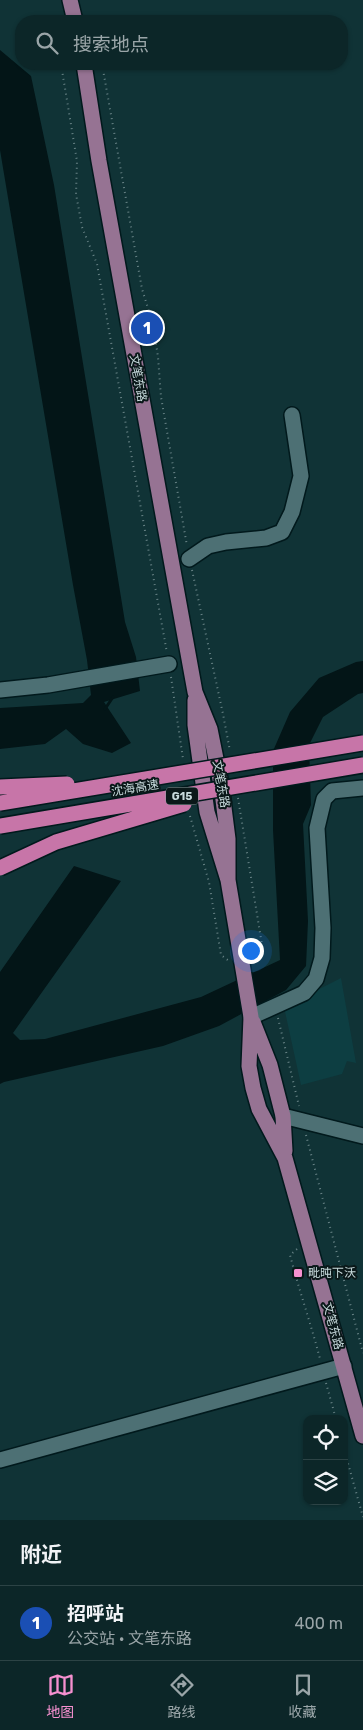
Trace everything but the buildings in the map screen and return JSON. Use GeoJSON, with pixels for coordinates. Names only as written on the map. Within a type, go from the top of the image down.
{"type":"FeatureCollection","features":[{"type":"Feature","properties":{"kind":"highway","name":"沈海高速"},"geometry":{"type":"LineString","coordinates":[[0,804],[231,758],[363,743]]}},
{"type":"Feature","properties":{"kind":"highway"},"geometry":{"type":"LineString","coordinates":[[0,787],[80,784],[231,758]]}},
{"type":"Feature","properties":{"kind":"highway","name":"沈海高速"},"geometry":{"type":"LineString","coordinates":[[0,826],[363,766]]}},
{"type":"Feature","properties":{"kind":"highway"},"geometry":{"type":"LineString","coordinates":[[0,868],[56,842],[249,784]]}},
{"type":"Feature","properties":{"kind":"main road"},"geometry":{"type":"LineString","coordinates":[[70,0],[74,15]]}},
{"type":"Feature","properties":{"kind":"main road","name":"文笔东路"},"geometry":{"type":"LineString","coordinates":[[85,70],[99,161],[195,692],[210,729],[221,784],[228,839],[228,880],[251,1017],[249,1066],[253,1088],[259,1109],[285,1158],[363,1436]]}},
{"type":"Feature","properties":{"kind":"main road","name":"文笔东路"},"geometry":{"type":"LineString","coordinates":[[251,1017],[270,1064],[283,1116],[285,1158]]}},
{"type":"Feature","properties":{"kind":"street"},"geometry":{"type":"LineString","coordinates":[[189,559],[208,546],[226,542],[266,538],[282,532],[292,512],[301,476],[292,415]]}},
{"type":"Feature","properties":{"kind":"street"},"geometry":{"type":"LineString","coordinates":[[0,690],[39,686],[169,664]]}},
{"type":"Feature","properties":{"kind":"street"},"geometry":{"type":"LineString","coordinates":[[251,1017],[304,992],[316,979],[322,958],[323,928],[317,828],[324,799],[332,791],[363,788]]}},
{"type":"Feature","properties":{"kind":"street"},"geometry":{"type":"LineString","coordinates":[[283,1116],[363,1136]]}},
{"type":"Feature","properties":{"kind":"street"},"geometry":{"type":"LineString","coordinates":[[0,1460],[344,1366]]}},
{"type":"Feature","properties":{"kind":"path"},"geometry":{"type":"LineString","coordinates":[[62,70],[77,160],[76,194],[82,227],[97,264],[162,616],[184,761]]}},
{"type":"Feature","properties":{"kind":"path"},"geometry":{"type":"LineString","coordinates":[[103,70],[142,289],[153,324],[161,397],[189,559],[231,758]]}},
{"type":"Feature","properties":{"kind":"path"},"geometry":{"type":"LineString","coordinates":[[189,808],[209,882],[221,955],[243,970],[263,952],[238,798]]}},
{"type":"Feature","properties":{"kind":"path"},"geometry":{"type":"LineString","coordinates":[[275,1006],[302,1120],[363,1352]]}},
{"type":"Feature","properties":{"kind":"path"},"geometry":{"type":"LineString","coordinates":[[309,1240],[290,1255],[335,1415]]}},
{"type":"Feature","properties":{"kind":"path"},"geometry":{"type":"LineString","coordinates":[[347,1460],[363,1518]]}},
{"type":"Feature","properties":{"kind":"shaded area"},"geometry":{"type":"Polygon","coordinates":[[[0,50],[15,63],[15,70],[24,70],[31,76],[54,185],[125,622],[136,657],[140,691],[104,702],[131,743],[112,753],[83,744],[66,729],[45,744],[0,749],[0,708],[83,703],[91,695],[87,660],[0,150],[0,50]]]}},
{"type":"Feature","properties":{"kind":"shaded area"},"geometry":{"type":"Polygon","coordinates":[[[363,661],[363,693],[358,694],[323,717],[309,745],[311,805],[303,824],[308,921],[306,966],[286,990],[219,1026],[163,1046],[0,1084],[0,972],[74,866],[121,881],[13,1033],[20,1040],[45,1039],[201,997],[280,960],[273,830],[273,751],[290,712],[319,678],[356,662],[363,661]]]}},
{"type":"Feature","properties":{"kind":"shaded area"},"geometry":{"type":"Polygon","coordinates":[[[341,978],[356,1063],[347,1061],[342,1074],[301,1085],[284,1007],[341,978]]]}},
{"type":"Feature","properties":{"kind":"waterway"},"geometry":{"type":"LineString","coordinates":[[105,709],[113,697]]}},
{"type":"Feature","properties":{"kind":"place","name":"招呼站"},"geometry":{"type":"Point","coordinates":[147,328]}},
{"type":"Feature","properties":{"kind":"place","name":"毗旽下沃"},"geometry":{"type":"Point","coordinates":[298,1273]}}]}
